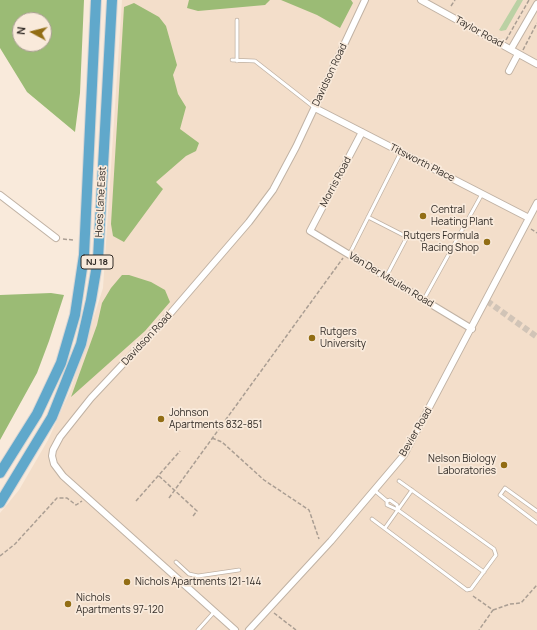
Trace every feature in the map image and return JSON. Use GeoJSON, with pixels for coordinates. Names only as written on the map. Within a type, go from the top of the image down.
{"type":"FeatureCollection","features":[{"type":"Feature","properties":{"kind":"highway","name":"Hoes Lane East"},"geometry":{"type":"LineString","coordinates":[[0,473],[37,414],[61,363],[75,315],[84,255],[96,0]]}},
{"type":"Feature","properties":{"kind":"highway","name":"Hoes Lane East"},"geometry":{"type":"LineString","coordinates":[[0,503],[52,417],[66,385],[83,336],[98,259],[112,0]]}},
{"type":"Feature","properties":{"kind":"street","name":"Davidson Road"},"geometry":{"type":"LineString","coordinates":[[235,630],[63,476],[54,464],[52,456],[53,450],[60,437],[91,398],[169,315],[249,222],[273,190],[315,108],[365,0]]}},
{"type":"Feature","properties":{"kind":"street","name":"Taylor Road"},"geometry":{"type":"LineString","coordinates":[[421,0],[537,64]]}},
{"type":"Feature","properties":{"kind":"street"},"geometry":{"type":"LineString","coordinates":[[511,49],[537,4]]}},
{"type":"Feature","properties":{"kind":"street"},"geometry":{"type":"LineString","coordinates":[[509,71],[520,54]]}},
{"type":"Feature","properties":{"kind":"street","name":"Titsworth Place"},"geometry":{"type":"LineString","coordinates":[[315,108],[529,218]]}},
{"type":"Feature","properties":{"kind":"street","name":"Morris Road"},"geometry":{"type":"LineString","coordinates":[[310,231],[362,132]]}},
{"type":"Feature","properties":{"kind":"street"},"geometry":{"type":"LineString","coordinates":[[0,195],[56,238]]}},
{"type":"Feature","properties":{"kind":"street","name":"Bevier Road"},"geometry":{"type":"LineString","coordinates":[[249,630],[331,541],[394,467],[410,445],[537,203]]}},
{"type":"Feature","properties":{"kind":"street","name":"Van Der Meulen Road"},"geometry":{"type":"LineString","coordinates":[[310,231],[472,329]]}},
{"type":"Feature","properties":{"kind":"lane"},"geometry":{"type":"LineString","coordinates":[[237,20],[237,60]]}},
{"type":"Feature","properties":{"kind":"lane"},"geometry":{"type":"LineString","coordinates":[[232,60],[255,61],[315,108]]}},
{"type":"Feature","properties":{"kind":"lane"},"geometry":{"type":"LineString","coordinates":[[348,254],[401,152]]}},
{"type":"Feature","properties":{"kind":"lane"},"geometry":{"type":"LineString","coordinates":[[424,300],[482,194]]}},
{"type":"Feature","properties":{"kind":"lane"},"geometry":{"type":"LineString","coordinates":[[368,217],[407,237],[386,278]]}},
{"type":"Feature","properties":{"kind":"lane"},"geometry":{"type":"LineString","coordinates":[[372,519],[467,590],[471,589],[484,572],[496,555],[494,549],[399,481]]}},
{"type":"Feature","properties":{"kind":"lane"},"geometry":{"type":"LineString","coordinates":[[532,519],[537,512],[505,488],[500,495],[537,523]]}},
{"type":"Feature","properties":{"kind":"lane"},"geometry":{"type":"LineString","coordinates":[[374,490],[387,501],[390,500],[397,505],[398,510],[484,572]]}},
{"type":"Feature","properties":{"kind":"lane"},"geometry":{"type":"LineString","coordinates":[[385,528],[412,490]]}},
{"type":"Feature","properties":{"kind":"lane"},"geometry":{"type":"LineString","coordinates":[[508,501],[513,494]]}},
{"type":"Feature","properties":{"kind":"lane"},"geometry":{"type":"LineString","coordinates":[[519,510],[524,502]]}},
{"type":"Feature","properties":{"kind":"lane"},"geometry":{"type":"LineString","coordinates":[[176,562],[189,574],[198,576],[239,570]]}},
{"type":"Feature","properties":{"kind":"lane"},"geometry":{"type":"LineString","coordinates":[[198,630],[214,611]]}},
{"type":"Feature","properties":{"kind":"path"},"geometry":{"type":"LineString","coordinates":[[452,6],[455,0]]}},
{"type":"Feature","properties":{"kind":"path"},"geometry":{"type":"LineString","coordinates":[[503,45],[529,0]]}},
{"type":"Feature","properties":{"kind":"path"},"geometry":{"type":"LineString","coordinates":[[520,54],[537,22]]}},
{"type":"Feature","properties":{"kind":"path"},"geometry":{"type":"LineString","coordinates":[[531,229],[537,233]]}},
{"type":"Feature","properties":{"kind":"path"},"geometry":{"type":"LineString","coordinates":[[56,238],[73,240]]}},
{"type":"Feature","properties":{"kind":"path"},"geometry":{"type":"LineString","coordinates":[[169,498],[348,254]]}},
{"type":"Feature","properties":{"kind":"path"},"geometry":{"type":"LineString","coordinates":[[212,438],[222,442],[264,480],[309,510],[319,539]]}},
{"type":"Feature","properties":{"kind":"path"},"geometry":{"type":"LineString","coordinates":[[136,501],[180,451]]}},
{"type":"Feature","properties":{"kind":"path"},"geometry":{"type":"LineString","coordinates":[[159,475],[198,511],[193,516]]}},
{"type":"Feature","properties":{"kind":"path"},"geometry":{"type":"LineString","coordinates":[[0,556],[15,544],[57,498],[67,498],[76,504],[87,498]]}},
{"type":"Feature","properties":{"kind":"path"},"geometry":{"type":"LineString","coordinates":[[479,630],[493,610],[510,604],[521,603],[537,584]]}},
{"type":"Feature","properties":{"kind":"path"},"geometry":{"type":"LineString","coordinates":[[473,596],[493,610]]}},
{"type":"Feature","properties":{"kind":"path"},"geometry":{"type":"LineString","coordinates":[[273,612],[296,630]]}},
{"type":"Feature","properties":{"kind":"shaded area","name":"Rutgers University"},"geometry":{"type":"Polygon","coordinates":[[[122,0],[537,0],[537,630],[0,630],[0,513],[19,490],[48,440],[71,389],[103,288],[122,0]]]}},
{"type":"Feature","properties":{"kind":"green space"},"geometry":{"type":"Polygon","coordinates":[[[0,0],[84,0],[80,93],[75,132],[27,92],[0,48],[0,0]]]}},
{"type":"Feature","properties":{"kind":"green space"},"geometry":{"type":"Polygon","coordinates":[[[189,0],[270,0],[265,5],[198,11],[187,8],[189,0]]]}},
{"type":"Feature","properties":{"kind":"green space"},"geometry":{"type":"Polygon","coordinates":[[[281,0],[351,0],[353,3],[340,28],[317,15],[281,0]]]}},
{"type":"Feature","properties":{"kind":"green space"},"geometry":{"type":"Polygon","coordinates":[[[517,0],[523,0],[506,30],[499,30],[517,0]]]}},
{"type":"Feature","properties":{"kind":"green space"},"geometry":{"type":"Polygon","coordinates":[[[134,3],[159,17],[166,26],[177,65],[173,75],[178,94],[186,107],[180,129],[199,143],[196,151],[186,156],[156,182],[163,189],[124,242],[113,236],[111,224],[124,7],[134,3]]]}},
{"type":"Feature","properties":{"kind":"green space"},"geometry":{"type":"Polygon","coordinates":[[[122,275],[129,275],[151,282],[165,290],[170,302],[145,331],[71,397],[97,325],[102,303],[111,288],[122,275]]]}},
{"type":"Feature","properties":{"kind":"green space"},"geometry":{"type":"Polygon","coordinates":[[[51,293],[64,295],[49,341],[37,373],[0,440],[0,295],[51,293]]]}},
{"type":"Feature","properties":{"kind":"tunnel"},"geometry":{"type":"LineString","coordinates":[[487,301],[537,337]]}},
{"type":"Feature","properties":{"kind":"place","name":"Central Heating Plant"},"geometry":{"type":"Point","coordinates":[423,216]}},
{"type":"Feature","properties":{"kind":"place","name":"Rutgers Formula Racing Shop"},"geometry":{"type":"Point","coordinates":[487,242]}},
{"type":"Feature","properties":{"kind":"place","name":"Rutgers University"},"geometry":{"type":"Point","coordinates":[312,338]}},
{"type":"Feature","properties":{"kind":"place","name":"Johnson Apartments 832-851"},"geometry":{"type":"Point","coordinates":[161,419]}},
{"type":"Feature","properties":{"kind":"place","name":"Nelson Biology Laboratories"},"geometry":{"type":"Point","coordinates":[504,465]}},
{"type":"Feature","properties":{"kind":"place","name":"Nichols Apartments 121-144"},"geometry":{"type":"Point","coordinates":[127,582]}},
{"type":"Feature","properties":{"kind":"place","name":"Nichols Apartments 97-120"},"geometry":{"type":"Point","coordinates":[68,604]}}]}
